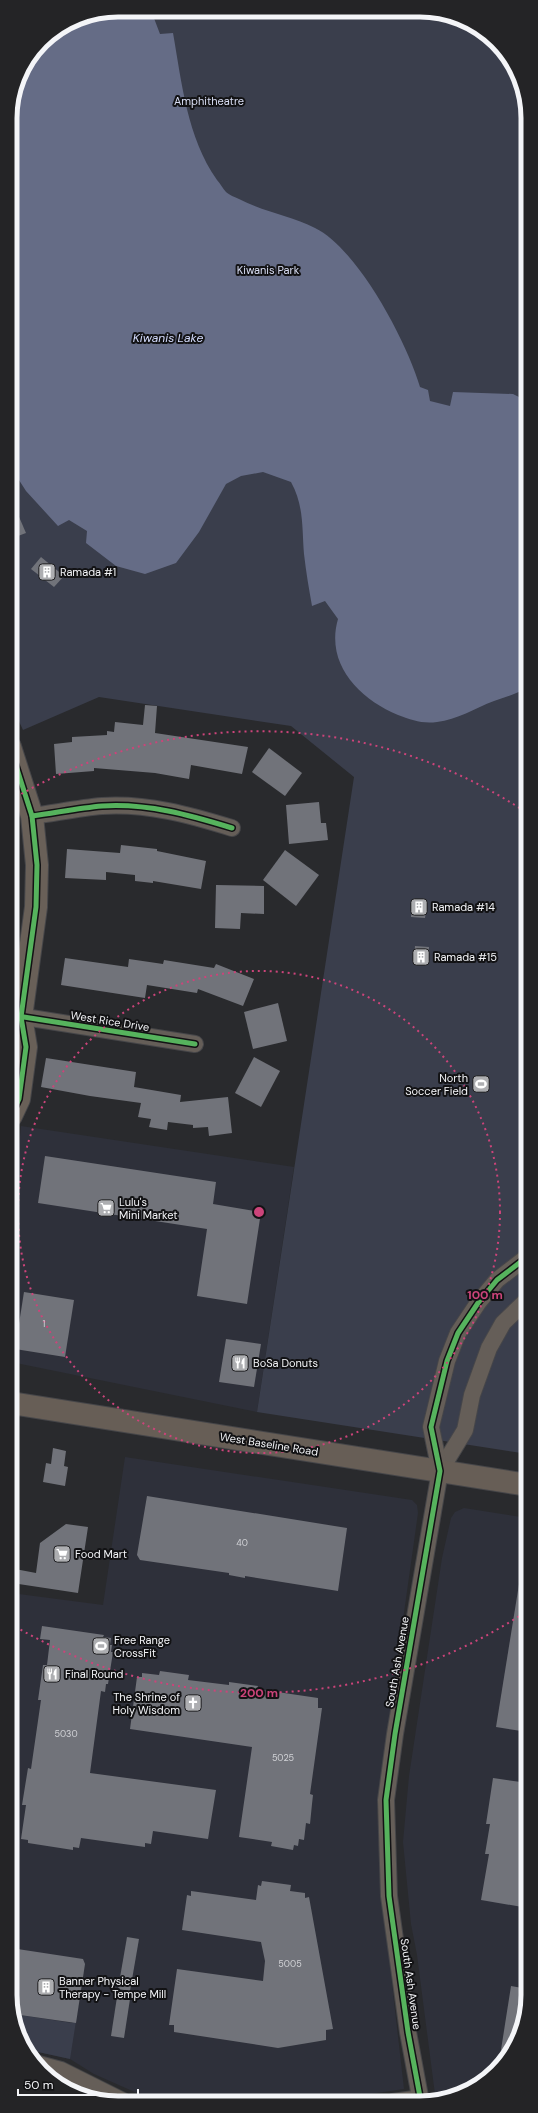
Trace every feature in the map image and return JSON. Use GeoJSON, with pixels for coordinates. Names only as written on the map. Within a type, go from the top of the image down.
{"type":"FeatureCollection","features":[{"type":"Feature","properties":{"kind":"main road","name":"West Baseline Road"},"geometry":{"type":"LineString","coordinates":[[17,1404],[521,1484]]}},
{"type":"Feature","properties":{"kind":"street"},"geometry":{"type":"LineString","coordinates":[[17,769],[32,816],[37,865],[36,907],[17,1006]]}},
{"type":"Feature","properties":{"kind":"street"},"geometry":{"type":"LineString","coordinates":[[32,816],[103,806],[126,806],[154,808],[181,813],[232,828]]}},
{"type":"Feature","properties":{"kind":"street","name":"West Rice Drive"},"geometry":{"type":"LineString","coordinates":[[17,1022],[195,1044]]}},
{"type":"Feature","properties":{"kind":"street"},"geometry":{"type":"LineString","coordinates":[[17,1028],[26,1047],[17,1101]]}},
{"type":"Feature","properties":{"kind":"street","name":"South Ash Avenue"},"geometry":{"type":"LineString","coordinates":[[420,2096],[408,2032],[389,1896],[386,1800],[395,1734],[440,1471],[431,1427],[440,1385],[456,1340],[478,1303],[497,1280],[521,1263]]}},
{"type":"Feature","properties":{"kind":"street","name":"South Ash Avenue"},"geometry":{"type":"LineString","coordinates":[[440,1471],[465,1430],[472,1395],[489,1348],[503,1322],[521,1305]]}},
{"type":"Feature","properties":{"kind":"street"},"geometry":{"type":"LineString","coordinates":[[46,2066],[61,2070],[113,2096]]}},
{"type":"Feature","properties":{"kind":"shaded area"},"geometry":{"type":"Polygon","coordinates":[[[21,1126],[294,1167],[257,1412],[17,1363],[17,1167],[21,1126]]]}},
{"type":"Feature","properties":{"kind":"shaded area"},"geometry":{"type":"Polygon","coordinates":[[[125,1457],[412,1500],[417,1505],[418,1513],[377,1805],[382,1896],[404,2089],[357,2096],[144,2096],[94,2074],[70,2059],[34,2051],[31,2046],[20,2021],[17,1995],[17,1594],[103,1605],[125,1457]]]}},
{"type":"Feature","properties":{"kind":"shaded area"},"geometry":{"type":"Polygon","coordinates":[[[464,1508],[521,1517],[521,2002],[518,2021],[513,2034],[496,2062],[482,2075],[465,2086],[453,2091],[435,2095],[417,1955],[411,1924],[403,1842],[409,1776],[442,1558],[451,1518],[455,1512],[464,1508]]]}},
{"type":"Feature","properties":{"kind":"green space","name":"Kiwanis Park"},"geometry":{"type":"Polygon","coordinates":[[[111,17],[427,17],[446,20],[471,31],[482,38],[496,51],[511,73],[519,98],[521,118],[521,1453],[257,1412],[354,777],[291,726],[99,697],[23,730],[17,717],[17,111],[20,92],[27,73],[38,56],[51,42],[67,31],[85,22],[111,17]]]}},
{"type":"Feature","properties":{"kind":"green space"},"geometry":{"type":"Polygon","coordinates":[[[19,2015],[72,2023],[76,2021],[70,2059],[34,2051],[25,2034],[19,2015]]]}},
{"type":"Feature","properties":{"kind":"water","name":"Kiwanis Lake"},"geometry":{"type":"Polygon","coordinates":[[[111,17],[154,17],[160,34],[173,33],[183,91],[192,128],[207,163],[226,192],[248,203],[297,220],[315,228],[331,239],[348,255],[379,298],[404,346],[414,368],[420,387],[428,390],[430,401],[450,406],[453,392],[513,394],[521,398],[521,691],[459,716],[444,721],[432,722],[417,721],[398,715],[370,700],[348,678],[341,665],[336,651],[335,635],[338,619],[325,601],[312,606],[304,554],[300,508],[291,482],[263,472],[241,476],[226,484],[199,532],[176,563],[145,574],[116,566],[86,543],[87,531],[69,520],[58,526],[26,491],[17,477],[17,111],[20,92],[27,73],[38,56],[51,42],[67,31],[85,22],[98,19],[111,17]]]}},
{"type":"Feature","properties":{"kind":"building"},"geometry":{"type":"Polygon","coordinates":[[[17,512],[26,533],[17,536],[17,512]]]}},
{"type":"Feature","properties":{"kind":"building","name":"Ramada #1"},"geometry":{"type":"Polygon","coordinates":[[[41,557],[64,576],[54,587],[31,569],[41,557]]]}},
{"type":"Feature","properties":{"kind":"building"},"geometry":{"type":"Polygon","coordinates":[[[145,705],[157,706],[155,733],[248,747],[242,774],[191,765],[189,779],[155,773],[94,768],[94,771],[56,774],[54,744],[72,742],[72,737],[107,735],[107,731],[114,732],[115,722],[143,725],[145,705]]]}},
{"type":"Feature","properties":{"kind":"building"},"geometry":{"type":"Polygon","coordinates":[[[269,748],[302,773],[285,796],[252,772],[269,748]]]}},
{"type":"Feature","properties":{"kind":"building"},"geometry":{"type":"Polygon","coordinates":[[[319,802],[321,823],[326,823],[328,840],[289,844],[286,805],[319,802]]]}},
{"type":"Feature","properties":{"kind":"building"},"geometry":{"type":"Polygon","coordinates":[[[121,845],[157,849],[157,851],[206,861],[201,889],[153,881],[153,883],[135,881],[135,875],[106,872],[106,880],[65,878],[67,849],[120,853],[121,845]]]}},
{"type":"Feature","properties":{"kind":"building"},"geometry":{"type":"Polygon","coordinates":[[[285,850],[319,875],[296,906],[263,880],[285,850]]]}},
{"type":"Feature","properties":{"kind":"building"},"geometry":{"type":"Polygon","coordinates":[[[216,885],[264,886],[264,914],[241,913],[240,929],[215,928],[216,885]]]}},
{"type":"Feature","properties":{"kind":"building","name":"Ramada #14"},"geometry":{"type":"Polygon","coordinates":[[[412,903],[427,904],[425,918],[411,917],[412,903]]]}},
{"type":"Feature","properties":{"kind":"building","name":"Ramada #15"},"geometry":{"type":"Polygon","coordinates":[[[415,946],[429,947],[428,962],[414,961],[415,946]]]}},
{"type":"Feature","properties":{"kind":"building"},"geometry":{"type":"Polygon","coordinates":[[[65,958],[128,967],[129,959],[163,964],[164,960],[214,968],[216,964],[254,979],[243,1006],[198,989],[197,993],[147,985],[145,998],[61,985],[65,958]]]}},
{"type":"Feature","properties":{"kind":"building"},"geometry":{"type":"Polygon","coordinates":[[[278,1003],[287,1041],[253,1049],[244,1012],[278,1003]]]}},
{"type":"Feature","properties":{"kind":"building"},"geometry":{"type":"Polygon","coordinates":[[[254,1057],[280,1071],[261,1107],[235,1093],[254,1057]]]}},
{"type":"Feature","properties":{"kind":"building"},"geometry":{"type":"Polygon","coordinates":[[[46,1058],[136,1072],[134,1087],[181,1095],[180,1102],[228,1097],[232,1133],[209,1136],[208,1127],[193,1128],[193,1125],[168,1122],[167,1130],[149,1127],[151,1119],[138,1117],[141,1103],[41,1087],[46,1058]]]}},
{"type":"Feature","properties":{"kind":"building"},"geometry":{"type":"Polygon","coordinates":[[[45,1156],[216,1182],[213,1204],[261,1212],[247,1304],[197,1296],[207,1229],[38,1203],[45,1156]]]}},
{"type":"Feature","properties":{"kind":"building"},"geometry":{"type":"Polygon","coordinates":[[[24,1292],[74,1300],[65,1357],[17,1349],[17,1336],[24,1292]]]}},
{"type":"Feature","properties":{"kind":"building","name":"BoSa Donuts"},"geometry":{"type":"Polygon","coordinates":[[[226,1339],[261,1344],[254,1387],[219,1382],[226,1339]]]}},
{"type":"Feature","properties":{"kind":"building"},"geometry":{"type":"Polygon","coordinates":[[[53,1448],[66,1451],[64,1466],[68,1467],[65,1486],[43,1482],[46,1463],[51,1464],[53,1448]]]}},
{"type":"Feature","properties":{"kind":"building"},"geometry":{"type":"Polygon","coordinates":[[[147,1496],[347,1528],[338,1591],[245,1576],[245,1578],[229,1575],[229,1573],[140,1560],[137,1555],[147,1496]]]}},
{"type":"Feature","properties":{"kind":"building"},"geometry":{"type":"Polygon","coordinates":[[[66,1524],[88,1527],[78,1593],[17,1584],[17,1569],[36,1573],[40,1543],[66,1524]]]}},
{"type":"Feature","properties":{"kind":"building"},"geometry":{"type":"Polygon","coordinates":[[[520,1578],[521,1578],[521,1731],[496,1727],[520,1578]]]}},
{"type":"Feature","properties":{"kind":"building"},"geometry":{"type":"Polygon","coordinates":[[[42,1626],[104,1635],[103,1637],[111,1638],[111,1652],[113,1652],[108,1684],[106,1684],[105,1692],[101,1691],[90,1773],[216,1790],[208,1839],[153,1831],[151,1844],[145,1843],[145,1847],[81,1838],[79,1848],[73,1847],[73,1850],[28,1843],[28,1840],[21,1839],[26,1805],[22,1805],[28,1768],[31,1769],[41,1700],[38,1700],[43,1665],[47,1665],[50,1640],[40,1639],[42,1626]]]}},
{"type":"Feature","properties":{"kind":"building"},"geometry":{"type":"Polygon","coordinates":[[[160,1671],[189,1675],[188,1680],[229,1685],[229,1682],[258,1686],[257,1689],[318,1698],[318,1708],[322,1708],[310,1794],[313,1795],[310,1824],[306,1823],[304,1840],[299,1839],[298,1846],[294,1845],[293,1850],[271,1846],[272,1842],[239,1837],[252,1747],[130,1729],[137,1677],[142,1677],[142,1673],[159,1675],[160,1671]]]}},
{"type":"Feature","properties":{"kind":"building"},"geometry":{"type":"Polygon","coordinates":[[[493,1778],[521,1782],[521,1907],[481,1900],[489,1854],[485,1854],[490,1824],[486,1824],[493,1778]]]}},
{"type":"Feature","properties":{"kind":"building"},"geometry":{"type":"Polygon","coordinates":[[[262,1881],[291,1885],[290,1891],[305,1893],[305,1898],[309,1897],[333,2029],[326,2030],[326,2040],[278,2048],[174,2032],[174,2025],[169,2025],[177,1969],[263,1981],[265,1961],[261,1942],[182,1930],[187,1895],[191,1896],[191,1891],[256,1900],[258,1885],[261,1886],[262,1881]]]}},
{"type":"Feature","properties":{"kind":"building"},"geometry":{"type":"Polygon","coordinates":[[[127,1937],[139,1939],[130,1991],[118,1989],[127,1937]]]}},
{"type":"Feature","properties":{"kind":"building","name":"Banner Physical Therapy - Tempe Mill"},"geometry":{"type":"Polygon","coordinates":[[[17,1949],[83,1959],[85,1964],[76,2023],[19,2015],[17,1995],[17,1949]]]}},
{"type":"Feature","properties":{"kind":"building"},"geometry":{"type":"Polygon","coordinates":[[[511,1986],[521,1988],[521,2002],[518,2021],[507,2046],[500,2057],[511,1986]]]}},
{"type":"Feature","properties":{"kind":"building"},"geometry":{"type":"Polygon","coordinates":[[[117,1997],[130,1999],[124,2038],[111,2036],[117,1997]]]}},
{"type":"Feature","properties":{"kind":"cycle path"},"geometry":{"type":"LineString","coordinates":[[17,769],[32,816],[37,865],[36,907],[21,1017],[26,1047],[19,1099],[17,1103]]}},
{"type":"Feature","properties":{"kind":"cycle path"},"geometry":{"type":"LineString","coordinates":[[32,816],[102,806],[135,806],[168,811],[232,828]]}},
{"type":"Feature","properties":{"kind":"cycle path"},"geometry":{"type":"LineString","coordinates":[[17,1016],[195,1044]]}},
{"type":"Feature","properties":{"kind":"cycle path"},"geometry":{"type":"LineString","coordinates":[[420,2096],[408,2032],[389,1896],[386,1800],[395,1734],[440,1471],[431,1427],[447,1361],[458,1333],[478,1303],[497,1280],[521,1262]]}},
{"type":"Feature","properties":{"kind":"place","name":"Ramada #1"},"geometry":{"type":"Point","coordinates":[47,572]}},
{"type":"Feature","properties":{"kind":"place","name":"Ramada #14"},"geometry":{"type":"Point","coordinates":[419,907]}},
{"type":"Feature","properties":{"kind":"place","name":"Ramada #15"},"geometry":{"type":"Point","coordinates":[421,957]}},
{"type":"Feature","properties":{"kind":"place","name":"North Soccer Field"},"geometry":{"type":"Point","coordinates":[481,1084]}},
{"type":"Feature","properties":{"kind":"place","name":"Lulu's Mini Market"},"geometry":{"type":"Point","coordinates":[106,1208]}},
{"type":"Feature","properties":{"kind":"place","name":"BoSa Donuts"},"geometry":{"type":"Point","coordinates":[240,1363]}},
{"type":"Feature","properties":{"kind":"place","name":"Food Mart"},"geometry":{"type":"Point","coordinates":[62,1554]}},
{"type":"Feature","properties":{"kind":"place","name":"Free Range CrossFit"},"geometry":{"type":"Point","coordinates":[101,1646]}},
{"type":"Feature","properties":{"kind":"place","name":"Final Round"},"geometry":{"type":"Point","coordinates":[52,1674]}},
{"type":"Feature","properties":{"kind":"place","name":"The Shrine of Holy Wisdom"},"geometry":{"type":"Point","coordinates":[193,1703]}},
{"type":"Feature","properties":{"kind":"place","name":"Banner Physical Therapy - Tempe Mill"},"geometry":{"type":"Point","coordinates":[46,1987]}},
{"type":"Feature","properties":{"kind":"park label","name":"Amphitheatre"},"geometry":{"type":"Point","coordinates":[209,101]}}]}
